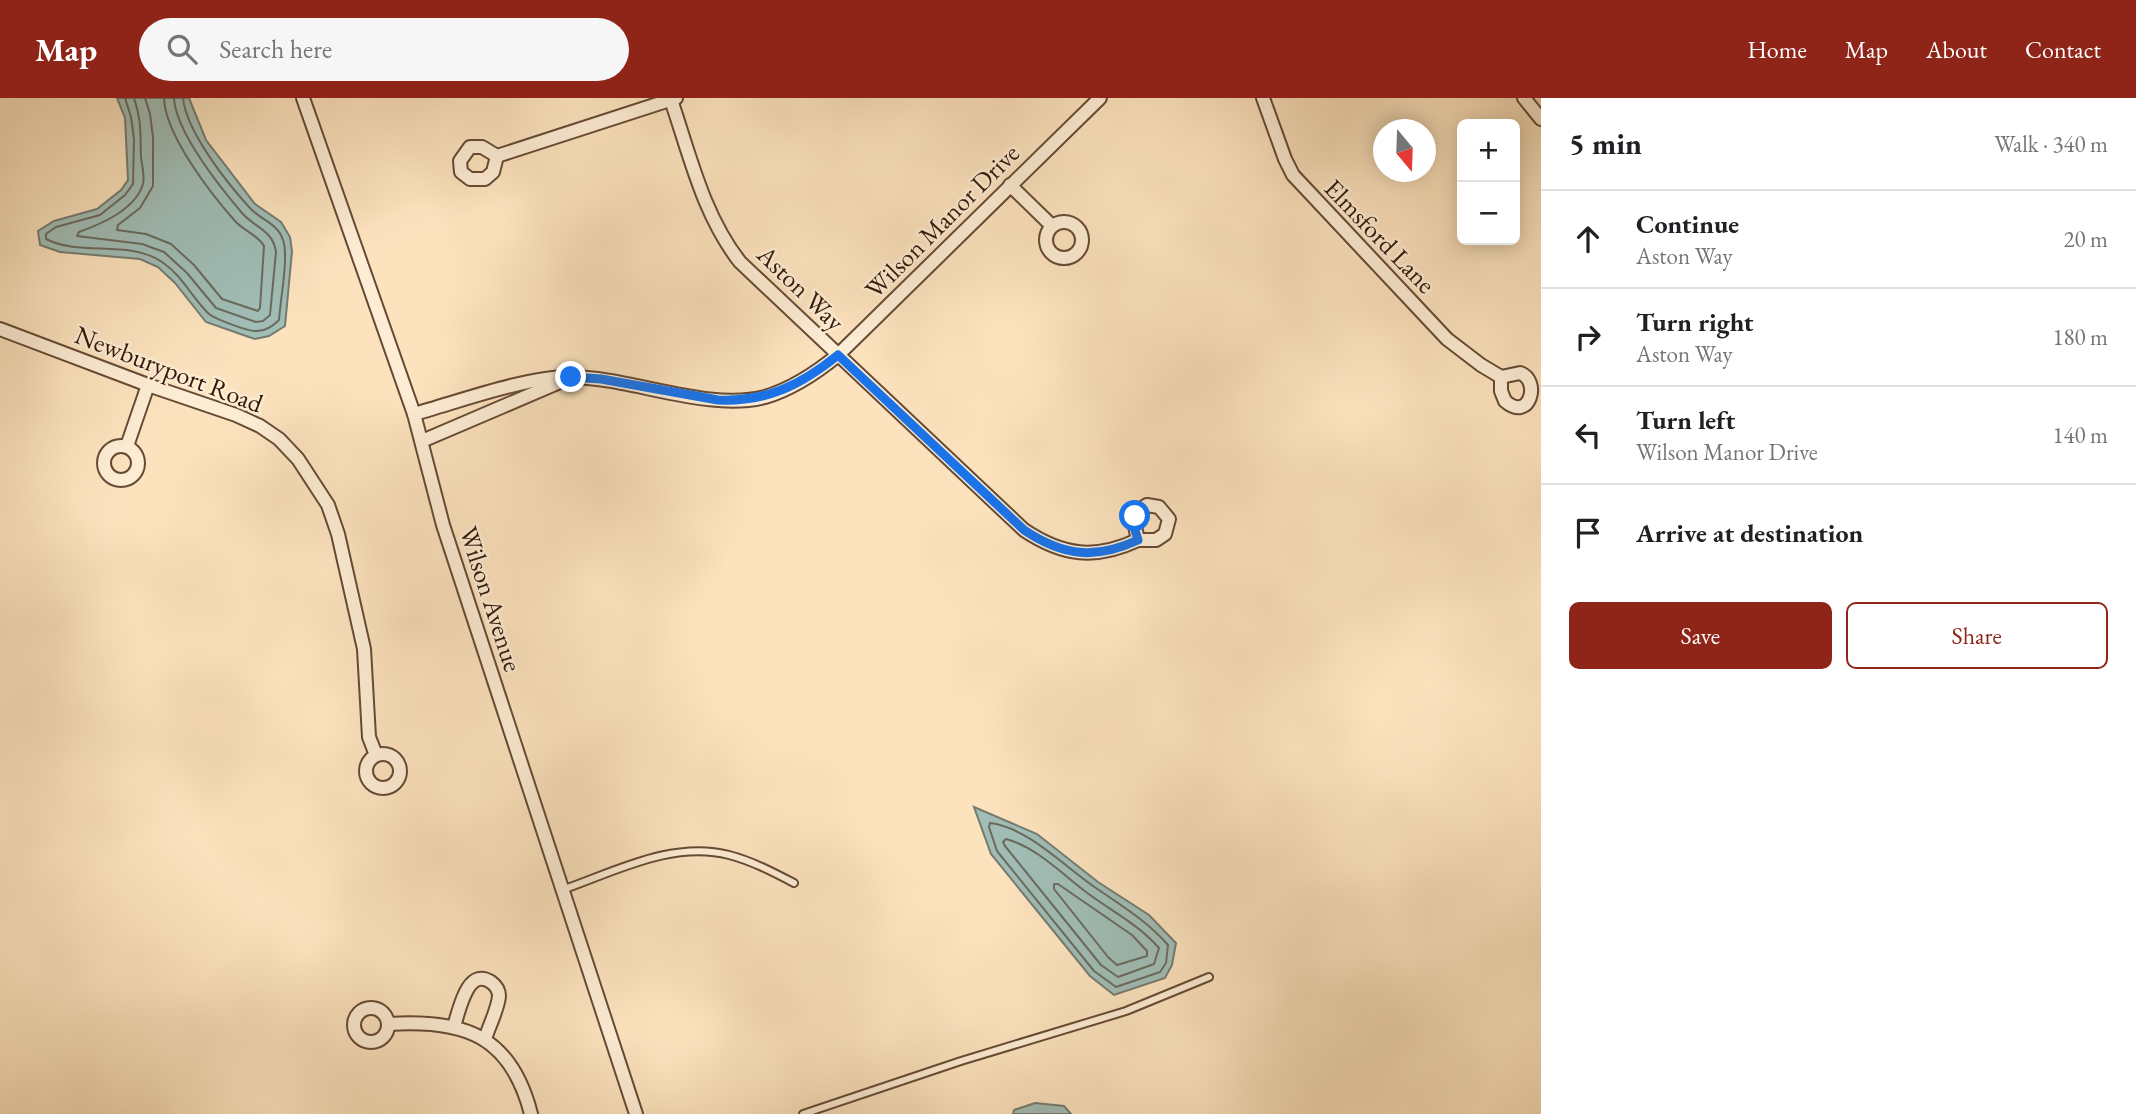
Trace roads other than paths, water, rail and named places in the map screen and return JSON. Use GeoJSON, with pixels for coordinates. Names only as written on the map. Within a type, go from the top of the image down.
{"type":"FeatureCollection","features":[{"type":"Feature","properties":{"kind":"street","name":"Wilson Avenue"},"geometry":{"type":"LineString","coordinates":[[303,98],[414,414],[443,526],[636,1114]]}},
{"type":"Feature","properties":{"kind":"street","name":"Wilson Manor Drive"},"geometry":{"type":"LineString","coordinates":[[414,414],[531,382],[571,377],[601,379],[736,401],[767,396],[812,376],[838,355],[1100,98]]}},
{"type":"Feature","properties":{"kind":"street","name":"Elmsford Lane"},"geometry":{"type":"LineString","coordinates":[[1263,98],[1284,159],[1293,176],[1447,339],[1501,377]]}},
{"type":"Feature","properties":{"kind":"street"},"geometry":{"type":"LineString","coordinates":[[1524,98],[1541,119]]}},
{"type":"Feature","properties":{"kind":"street"},"geometry":{"type":"LineString","coordinates":[[497,156],[674,99]]}},
{"type":"Feature","properties":{"kind":"street","name":"Aston Way"},"geometry":{"type":"LineString","coordinates":[[674,99],[708,210],[726,244],[740,262],[1024,530],[1060,550],[1100,553],[1119,549],[1138,540]]}},
{"type":"Feature","properties":{"kind":"street"},"geometry":{"type":"LineString","coordinates":[[1010,186],[1052,226]]}},
{"type":"Feature","properties":{"kind":"street","name":"Newburyport Road"},"geometry":{"type":"LineString","coordinates":[[0,329],[236,415],[279,439],[298,459],[328,505],[338,534],[364,649],[369,737],[376,755]]}},
{"type":"Feature","properties":{"kind":"street","name":"Wilson Manor Drive"},"geometry":{"type":"LineString","coordinates":[[422,441],[571,377]]}},
{"type":"Feature","properties":{"kind":"street"},"geometry":{"type":"LineString","coordinates":[[127,446],[148,385]]}},
{"type":"Feature","properties":{"kind":"street"},"geometry":{"type":"LineString","coordinates":[[454,1026],[468,986],[478,979],[486,979],[495,986],[499,996],[485,1039]]}},
{"type":"Feature","properties":{"kind":"street"},"geometry":{"type":"LineString","coordinates":[[389,1024],[454,1026],[485,1039],[513,1068],[523,1088],[530,1114]]}},
{"type":"Feature","properties":{"kind":"lane"},"geometry":{"type":"LineString","coordinates":[[562,890],[663,855],[701,851],[727,854],[754,863],[794,883]]}},
{"type":"Feature","properties":{"kind":"lane"},"geometry":{"type":"LineString","coordinates":[[803,1114],[961,1061],[1126,1011],[1209,977]]}},
{"type":"Feature","properties":{"kind":"water"},"geometry":{"type":"Polygon","coordinates":[[[117,98],[189,98],[206,140],[255,204],[281,222],[290,237],[292,251],[285,326],[269,336],[255,339],[206,322],[175,283],[158,267],[140,259],[60,252],[40,245],[38,231],[54,221],[97,209],[121,190],[128,180],[125,118],[117,98]]]}},
{"type":"Feature","properties":{"kind":"water"},"geometry":{"type":"Polygon","coordinates":[[[974,807],[1037,834],[1098,882],[1149,915],[1176,943],[1172,965],[1165,978],[1114,995],[1090,976],[991,854],[974,807]]]}},
{"type":"Feature","properties":{"kind":"water"},"geometry":{"type":"Polygon","coordinates":[[[1035,1103],[1064,1106],[1071,1114],[1013,1114],[1014,1110],[1035,1103]]]}}]}
